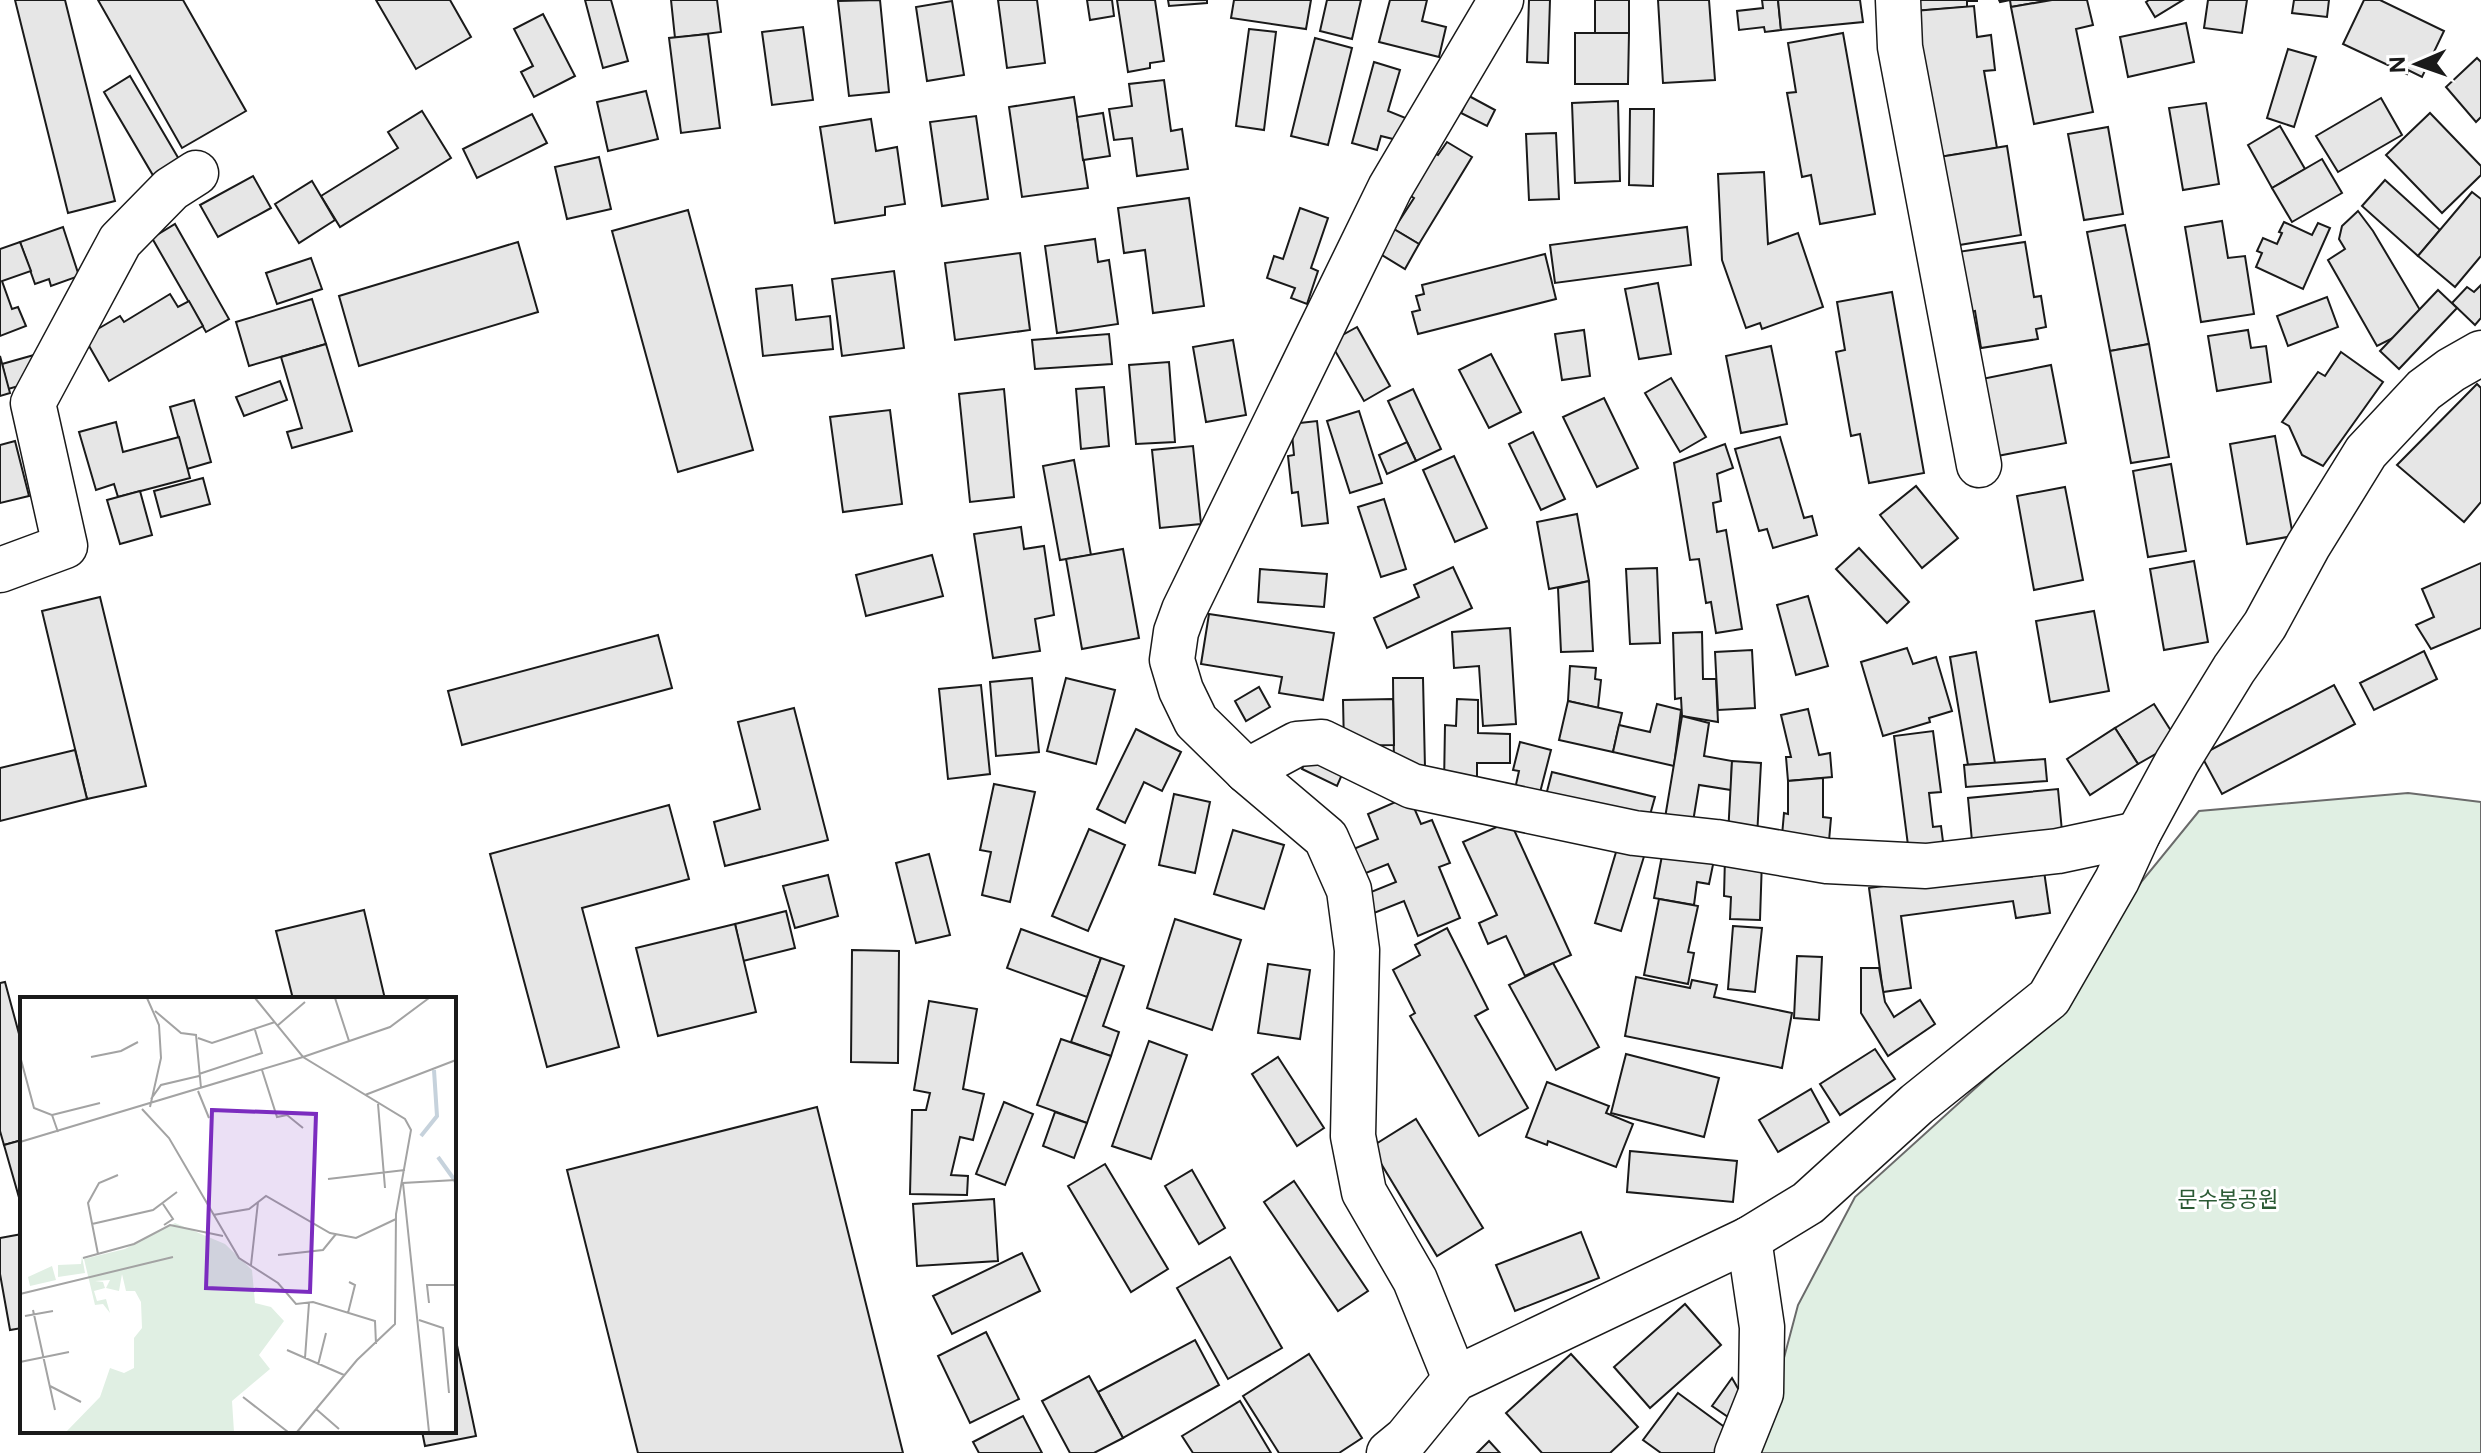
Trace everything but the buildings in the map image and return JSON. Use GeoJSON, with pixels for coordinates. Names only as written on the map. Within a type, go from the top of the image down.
{"type":"FeatureCollection","features":[{"type":"Feature","properties":{"kind":"street"},"geometry":{"type":"LineString","coordinates":[[1455,1379],[1415,1280],[1364,1192],[1353,1136],[1357,950],[1349,890],[1326,838],[1247,771],[1196,721],[1181,690],[1172,660],[1176,632],[1190,597],[1390,188],[1501,0]]}},
{"type":"Feature","properties":{"kind":"street"},"geometry":{"type":"LineString","coordinates":[[1898,0],[1900,47],[1979,465]]}},
{"type":"Feature","properties":{"kind":"street"},"geometry":{"type":"LineString","coordinates":[[0,570],[65,546],[33,403],[120,241],[171,189],[196,173]]}},
{"type":"Feature","properties":{"kind":"street"},"geometry":{"type":"LineString","coordinates":[[1389,1453],[1406,1439],[1455,1379],[1749,1239],[1808,1203],[1917,1104],[2049,998],[2117,880],[2177,762],[2265,625],[2308,546],[2366,452],[2424,390],[2481,353]]}},
{"type":"Feature","properties":{"kind":"street"},"geometry":{"type":"LineString","coordinates":[[1247,771],[1297,744],[1322,742],[1412,786],[1634,833],[1716,842],[1827,861],[1926,866],[2058,851],[2138,834]]}},
{"type":"Feature","properties":{"kind":"street"},"geometry":{"type":"LineString","coordinates":[[1737,1453],[1761,1393],[1762,1327],[1749,1239]]}},
{"type":"Feature","properties":{"kind":"green space","name":"문수봉공원"},"geometry":{"type":"Polygon","coordinates":[[[2408,793],[2481,802],[2481,1453],[1752,1453],[1772,1403],[1798,1305],[1855,1197],[2053,1018],[2142,881],[2199,811],[2408,793]]]}}]}
